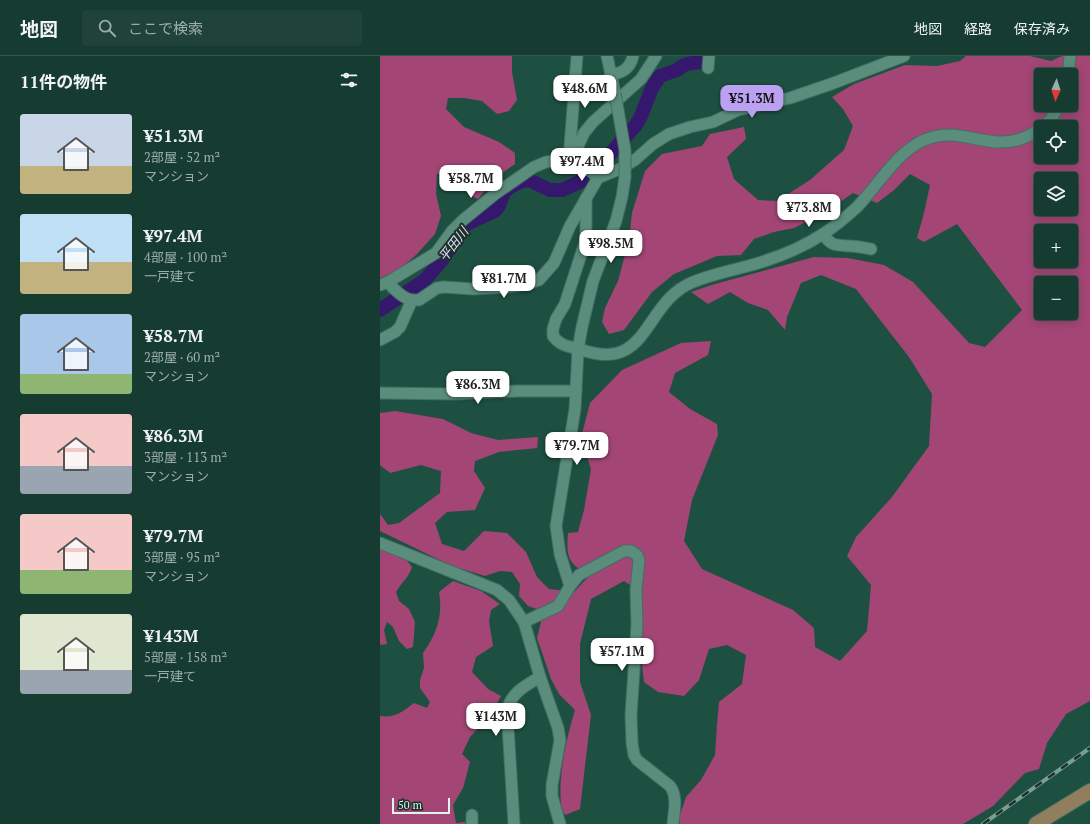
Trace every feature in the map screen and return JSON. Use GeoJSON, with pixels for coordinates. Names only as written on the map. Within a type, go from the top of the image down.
{"type":"FeatureCollection","features":[{"type":"Feature","properties":{"kind":"main road"},"geometry":{"type":"LineString","coordinates":[[1036,824],[1090,791]]}},
{"type":"Feature","properties":{"kind":"street"},"geometry":{"type":"LineString","coordinates":[[572,160],[577,56]]}},
{"type":"Feature","properties":{"kind":"street"},"geometry":{"type":"LineString","coordinates":[[570,586],[560,554],[556,526],[575,409],[578,349],[586,307],[593,281],[616,221],[625,177],[626,150],[607,56]]}},
{"type":"Feature","properties":{"kind":"street"},"geometry":{"type":"LineString","coordinates":[[610,75],[620,73],[626,69],[632,63],[634,56]]}},
{"type":"Feature","properties":{"kind":"street"},"geometry":{"type":"LineString","coordinates":[[572,160],[584,133],[593,122],[641,79],[656,56]]}},
{"type":"Feature","properties":{"kind":"street"},"geometry":{"type":"LineString","coordinates":[[708,68],[709,56]]}},
{"type":"Feature","properties":{"kind":"street"},"geometry":{"type":"LineString","coordinates":[[598,178],[584,165],[572,160],[546,162],[534,167],[518,176],[463,220],[452,231],[436,253],[384,283],[405,296],[419,300],[437,288],[473,289],[510,287],[539,280],[554,263],[570,226],[598,178],[622,168],[669,134],[690,127],[713,122],[738,110],[790,98],[904,56]]}},
{"type":"Feature","properties":{"kind":"street"},"geometry":{"type":"LineString","coordinates":[[1069,68],[1070,56]]}},
{"type":"Feature","properties":{"kind":"street"},"geometry":{"type":"LineString","coordinates":[[586,198],[586,239],[565,304],[556,319],[553,329],[553,336],[558,343],[592,353],[613,354],[633,346],[641,337],[660,307],[685,285],[704,277],[776,257],[796,249],[822,234],[856,207],[904,153],[921,142],[933,136],[950,135],[963,136],[985,141],[1004,142],[1022,139],[1034,133]]}},
{"type":"Feature","properties":{"kind":"street"},"geometry":{"type":"LineString","coordinates":[[822,234],[831,244],[870,249]]}},
{"type":"Feature","properties":{"kind":"street"},"geometry":{"type":"LineString","coordinates":[[380,340],[395,332],[400,327],[405,296]]}},
{"type":"Feature","properties":{"kind":"street"},"geometry":{"type":"LineString","coordinates":[[380,393],[456,394],[524,391],[576,391]]}},
{"type":"Feature","properties":{"kind":"street"},"geometry":{"type":"LineString","coordinates":[[380,543],[498,590],[509,600],[524,622],[540,677],[558,728],[560,740],[552,785],[552,796],[560,824]]}},
{"type":"Feature","properties":{"kind":"street"},"geometry":{"type":"LineString","coordinates":[[524,622],[558,606],[579,574],[624,550],[631,551],[637,555],[639,560],[636,590],[637,625],[632,692],[632,743],[634,755],[638,760],[670,786],[673,791],[675,796],[673,824]]}},
{"type":"Feature","properties":{"kind":"street"},"geometry":{"type":"LineString","coordinates":[[514,824],[506,710],[513,695],[540,677]]}},
{"type":"Feature","properties":{"kind":"shaded area"},"geometry":{"type":"Polygon","coordinates":[[[380,56],[512,56],[512,72],[517,100],[509,111],[497,114],[482,101],[464,98],[448,98],[446,109],[464,127],[499,142],[515,153],[515,164],[496,177],[478,199],[472,196],[463,177],[450,170],[437,174],[436,194],[441,216],[435,234],[417,254],[398,271],[380,278],[380,56]]]}},
{"type":"Feature","properties":{"kind":"shaded area"},"geometry":{"type":"Polygon","coordinates":[[[966,56],[1030,56],[1051,61],[1062,56],[1090,56],[1090,701],[1066,714],[1047,743],[1039,769],[1025,773],[993,806],[963,824],[680,824],[679,818],[686,797],[701,780],[715,755],[719,702],[742,684],[746,655],[727,645],[709,649],[699,680],[684,696],[658,692],[644,682],[639,639],[639,591],[624,581],[591,599],[580,644],[580,682],[591,715],[580,809],[565,815],[562,809],[560,792],[562,768],[566,744],[575,710],[559,694],[551,679],[537,638],[541,622],[537,609],[528,606],[519,596],[520,584],[512,572],[500,571],[485,576],[452,566],[380,531],[380,514],[388,525],[399,523],[440,493],[441,471],[421,465],[390,473],[380,465],[380,413],[395,411],[443,419],[471,433],[498,440],[538,437],[537,448],[499,452],[475,461],[474,471],[485,488],[475,510],[447,512],[435,523],[442,544],[464,551],[484,531],[507,533],[526,552],[537,577],[549,589],[574,592],[589,576],[577,567],[570,559],[567,541],[568,533],[578,532],[584,510],[591,469],[581,438],[590,403],[622,370],[681,343],[711,341],[708,355],[675,373],[669,392],[690,409],[717,424],[718,435],[692,500],[684,541],[702,569],[793,610],[814,628],[815,647],[840,661],[867,631],[871,585],[847,556],[856,537],[892,497],[929,446],[932,394],[909,357],[856,289],[821,275],[801,283],[787,317],[785,330],[768,310],[748,303],[730,292],[708,304],[691,292],[814,257],[848,258],[884,265],[913,282],[969,343],[985,347],[1022,310],[957,224],[924,242],[917,238],[930,185],[910,174],[894,190],[877,203],[853,193],[824,213],[794,228],[774,232],[754,239],[741,255],[717,256],[674,274],[652,292],[624,330],[609,334],[602,322],[605,308],[618,281],[629,240],[632,213],[645,171],[662,154],[702,146],[710,134],[744,127],[746,139],[727,157],[734,179],[758,200],[777,201],[810,180],[844,150],[853,126],[843,109],[832,97],[854,84],[905,65],[937,66],[960,61],[966,56]]]}},
{"type":"Feature","properties":{"kind":"shaded area"},"geometry":{"type":"Polygon","coordinates":[[[380,546],[405,558],[412,567],[411,571],[396,592],[399,601],[409,609],[415,622],[413,647],[407,649],[399,641],[393,627],[387,622],[384,630],[387,644],[381,645],[380,643],[380,546]]]}},
{"type":"Feature","properties":{"kind":"shaded area"},"geometry":{"type":"Polygon","coordinates":[[[453,581],[481,591],[500,604],[491,610],[489,621],[493,646],[476,657],[472,672],[488,689],[501,696],[489,717],[470,737],[462,754],[470,762],[463,788],[453,805],[456,823],[465,822],[465,824],[380,824],[380,716],[390,716],[402,712],[414,703],[427,708],[430,702],[420,688],[420,680],[424,668],[423,653],[438,624],[440,609],[439,592],[453,581]]]}},
{"type":"Feature","properties":{"kind":"waterway","name":"平田川"},"geometry":{"type":"LineString","coordinates":[[380,310],[425,280],[443,259],[465,225],[495,211],[499,206],[504,192],[510,187],[525,180],[531,181],[550,190],[562,190],[580,182],[586,172],[592,167],[601,164],[636,125],[652,88],[660,76],[677,70],[684,65],[702,62]]}},
{"type":"Feature","properties":{"kind":"railway"},"geometry":{"type":"LineString","coordinates":[[983,824],[1090,748]]}}]}
